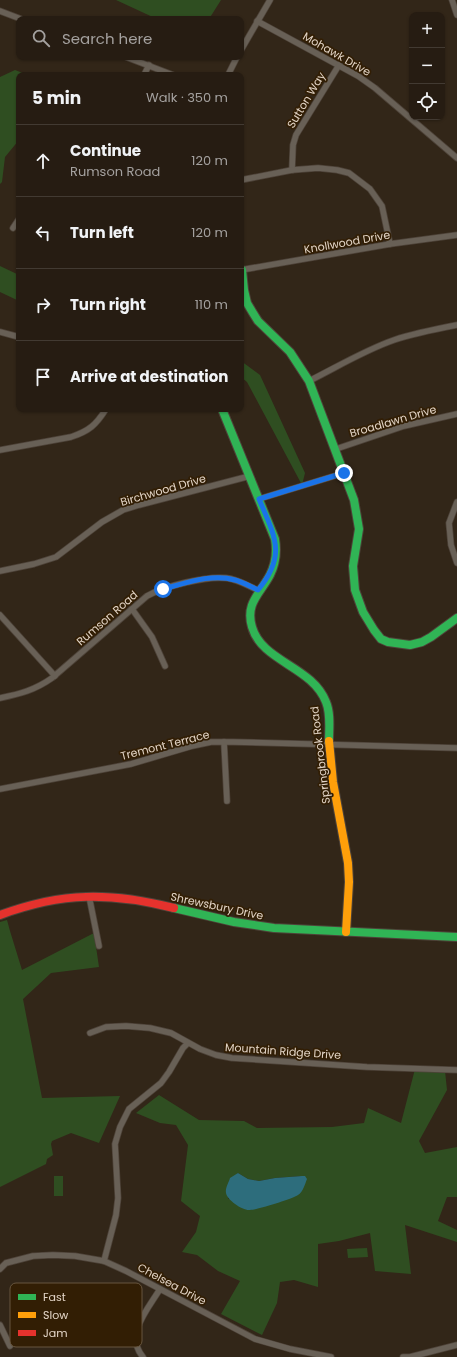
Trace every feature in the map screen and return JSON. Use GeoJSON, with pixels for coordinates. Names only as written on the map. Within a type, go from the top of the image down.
{"type":"FeatureCollection","features":[{"type":"Feature","properties":{"kind":"street"},"geometry":{"type":"LineString","coordinates":[[244,45],[270,0]]}},
{"type":"Feature","properties":{"kind":"street"},"geometry":{"type":"LineString","coordinates":[[452,0],[457,15]]}},
{"type":"Feature","properties":{"kind":"street"},"geometry":{"type":"LineString","coordinates":[[0,11],[16,17]]}},
{"type":"Feature","properties":{"kind":"street","name":"Mohawk Drive"},"geometry":{"type":"LineString","coordinates":[[257,22],[358,76],[375,88],[457,158]]}},
{"type":"Feature","properties":{"kind":"street"},"geometry":{"type":"LineString","coordinates":[[135,60],[166,72]]}},
{"type":"Feature","properties":{"kind":"street"},"geometry":{"type":"LineString","coordinates":[[230,72],[236,60]]}},
{"type":"Feature","properties":{"kind":"street"},"geometry":{"type":"LineString","coordinates":[[146,72],[149,65]]}},
{"type":"Feature","properties":{"kind":"street","name":"Sutton Way"},"geometry":{"type":"LineString","coordinates":[[292,170],[293,145],[296,136],[339,66]]}},
{"type":"Feature","properties":{"kind":"street"},"geometry":{"type":"LineString","coordinates":[[244,179],[292,170],[318,168],[338,170],[349,173],[370,189],[382,206],[390,244]]}},
{"type":"Feature","properties":{"kind":"street"},"geometry":{"type":"LineString","coordinates":[[13,228],[16,224]]}},
{"type":"Feature","properties":{"kind":"street","name":"Knollwood Drive"},"geometry":{"type":"LineString","coordinates":[[244,269],[390,244],[457,235]]}},
{"type":"Feature","properties":{"kind":"street"},"geometry":{"type":"LineString","coordinates":[[244,290],[247,303],[258,321],[290,352],[309,381],[336,449],[354,500],[357,513],[359,529],[353,566],[355,590],[363,612],[374,630],[381,638],[388,642],[410,645],[431,638],[457,618]]}},
{"type":"Feature","properties":{"kind":"street"},"geometry":{"type":"LineString","coordinates":[[309,381],[374,348],[394,340],[424,331],[457,326]]}},
{"type":"Feature","properties":{"kind":"street"},"geometry":{"type":"LineString","coordinates":[[0,332],[16,336]]}},
{"type":"Feature","properties":{"kind":"street"},"geometry":{"type":"LineString","coordinates":[[0,450],[71,437],[82,433],[93,426],[104,412]]}},
{"type":"Feature","properties":{"kind":"street","name":"Springbrook Road"},"geometry":{"type":"LineString","coordinates":[[223,412],[274,534],[276,550],[275,561],[271,572],[258,590],[250,613],[255,636],[266,651],[299,670],[318,690],[328,707],[329,744],[336,801],[347,853],[348,874],[346,932]]}},
{"type":"Feature","properties":{"kind":"street","name":"Broadlawn Drive"},"geometry":{"type":"LineString","coordinates":[[336,449],[404,426],[457,414]]}},
{"type":"Feature","properties":{"kind":"street"},"geometry":{"type":"LineString","coordinates":[[259,499],[344,473]]}},
{"type":"Feature","properties":{"kind":"street","name":"Birchwood Drive"},"geometry":{"type":"LineString","coordinates":[[0,571],[56,558],[102,522],[124,510],[250,476]]}},
{"type":"Feature","properties":{"kind":"street"},"geometry":{"type":"LineString","coordinates":[[457,502],[449,523],[451,545],[457,563]]}},
{"type":"Feature","properties":{"kind":"street","name":"Rumson Road"},"geometry":{"type":"LineString","coordinates":[[0,698],[24,693],[42,685],[55,676],[132,609],[153,593],[197,580],[226,578],[236,580],[258,590]]}},
{"type":"Feature","properties":{"kind":"street"},"geometry":{"type":"LineString","coordinates":[[132,609],[152,637],[165,666]]}},
{"type":"Feature","properties":{"kind":"street"},"geometry":{"type":"LineString","coordinates":[[0,614],[55,676]]}},
{"type":"Feature","properties":{"kind":"street","name":"Tremont Terrace"},"geometry":{"type":"LineString","coordinates":[[0,789],[132,764],[192,746],[211,742],[457,748]]}},
{"type":"Feature","properties":{"kind":"street"},"geometry":{"type":"LineString","coordinates":[[224,742],[227,801]]}},
{"type":"Feature","properties":{"kind":"street"},"geometry":{"type":"LineString","coordinates":[[89,896],[99,946]]}},
{"type":"Feature","properties":{"kind":"street","name":"Shrewsbury Drive"},"geometry":{"type":"LineString","coordinates":[[0,915],[38,902],[63,898],[89,896],[120,897],[144,900],[213,918],[263,927],[294,930],[457,937]]}},
{"type":"Feature","properties":{"kind":"street","name":"Mountain Ridge Drive"},"geometry":{"type":"LineString","coordinates":[[90,1033],[106,1027],[126,1026],[150,1028],[171,1033],[200,1049],[216,1055],[232,1058],[367,1067],[457,1070]]}},
{"type":"Feature","properties":{"kind":"street"},"geometry":{"type":"LineString","coordinates":[[104,1262],[116,1215],[118,1198],[115,1144],[120,1127],[129,1109],[161,1083],[169,1072],[182,1048],[188,1043]]}},
{"type":"Feature","properties":{"kind":"street","name":"Chelsea Drive"},"geometry":{"type":"LineString","coordinates":[[0,1269],[6,1263],[18,1259],[54,1254],[75,1256],[104,1262],[126,1271],[255,1339],[290,1349],[331,1357]]}},
{"type":"Feature","properties":{"kind":"street"},"geometry":{"type":"LineString","coordinates":[[142,1318],[160,1289]]}},
{"type":"Feature","properties":{"kind":"street"},"geometry":{"type":"LineString","coordinates":[[0,1325],[10,1346]]}},
{"type":"Feature","properties":{"kind":"street"},"geometry":{"type":"LineString","coordinates":[[403,1357],[410,1357],[457,1345]]}},
{"type":"Feature","properties":{"kind":"street"},"geometry":{"type":"LineString","coordinates":[[137,1347],[142,1357]]}},
{"type":"Feature","properties":{"kind":"green space"},"geometry":{"type":"Polygon","coordinates":[[[116,0],[221,0],[211,16],[151,16],[116,0]]]}},
{"type":"Feature","properties":{"kind":"green space"},"geometry":{"type":"Polygon","coordinates":[[[15,70],[20,72],[16,72],[16,144],[5,157],[2,182],[0,184],[0,77],[15,70]]]}},
{"type":"Feature","properties":{"kind":"green space"},"geometry":{"type":"Polygon","coordinates":[[[0,266],[16,274],[16,300],[0,292],[0,266]]]}},
{"type":"Feature","properties":{"kind":"green space"},"geometry":{"type":"Polygon","coordinates":[[[244,363],[260,375],[305,473],[302,485],[247,382],[244,380],[244,363]]]}},
{"type":"Feature","properties":{"kind":"green space"},"geometry":{"type":"Polygon","coordinates":[[[7,920],[22,970],[94,933],[99,967],[51,973],[23,999],[42,1098],[120,1096],[99,1143],[71,1133],[52,1141],[51,1144],[53,1155],[47,1159],[46,1164],[0,1187],[0,922],[7,920]]]}},
{"type":"Feature","properties":{"kind":"green space"},"geometry":{"type":"Polygon","coordinates":[[[415,1069],[445,1071],[447,1090],[419,1141],[425,1153],[457,1147],[457,1197],[447,1197],[438,1221],[457,1230],[457,1242],[405,1225],[411,1274],[375,1271],[370,1233],[339,1241],[318,1244],[318,1287],[294,1280],[280,1282],[277,1303],[262,1335],[221,1314],[240,1281],[218,1271],[197,1255],[182,1252],[196,1232],[200,1216],[181,1201],[188,1145],[176,1125],[160,1123],[136,1113],[159,1095],[199,1120],[244,1121],[257,1128],[332,1127],[364,1123],[368,1108],[401,1123],[415,1069]],[[238,1173],[228,1199],[302,1176],[259,1181],[248,1179],[238,1173]]]}},
{"type":"Feature","properties":{"kind":"green space"},"geometry":{"type":"Polygon","coordinates":[[[54,1176],[63,1176],[63,1196],[54,1196],[54,1176]]]}},
{"type":"Feature","properties":{"kind":"green space"},"geometry":{"type":"Polygon","coordinates":[[[367,1248],[368,1257],[348,1258],[347,1249],[367,1248]]]}},
{"type":"Feature","properties":{"kind":"water"},"geometry":{"type":"Polygon","coordinates":[[[238,1173],[248,1179],[259,1181],[302,1176],[305,1176],[307,1179],[300,1194],[254,1210],[247,1210],[232,1202],[226,1193],[230,1178],[238,1173]]]}},
{"type":"Feature","properties":{"kind":"traffic: fast"},"geometry":{"type":"LineString","coordinates":[[244,290],[247,303],[258,321],[290,352],[309,381],[354,500],[359,529],[353,566],[355,590],[363,612],[374,630],[381,639],[388,642],[410,645],[422,642],[431,637],[457,618]]}},
{"type":"Feature","properties":{"kind":"traffic: fast"},"geometry":{"type":"LineString","coordinates":[[223,412],[275,539],[276,552],[274,566],[255,599],[250,611],[252,627],[257,639],[266,648],[276,657],[310,680],[319,690],[329,711],[329,741]]}},
{"type":"Feature","properties":{"kind":"traffic: fast"},"geometry":{"type":"LineString","coordinates":[[174,908],[234,922],[274,928],[457,937]]}},
{"type":"Feature","properties":{"kind":"traffic: slow"},"geometry":{"type":"LineString","coordinates":[[329,741],[333,782],[348,863],[349,882],[346,932]]}},
{"type":"Feature","properties":{"kind":"traffic: jam"},"geometry":{"type":"LineString","coordinates":[[0,915],[44,902],[65,898],[86,897],[129,899],[174,908]]}},
{"type":"Feature","properties":{"kind":"route"},"geometry":{"type":"LineString","coordinates":[[163,589],[197,580],[226,578],[236,580],[258,590],[271,572],[275,561],[276,550],[274,534],[259,499],[344,473]]}}]}
